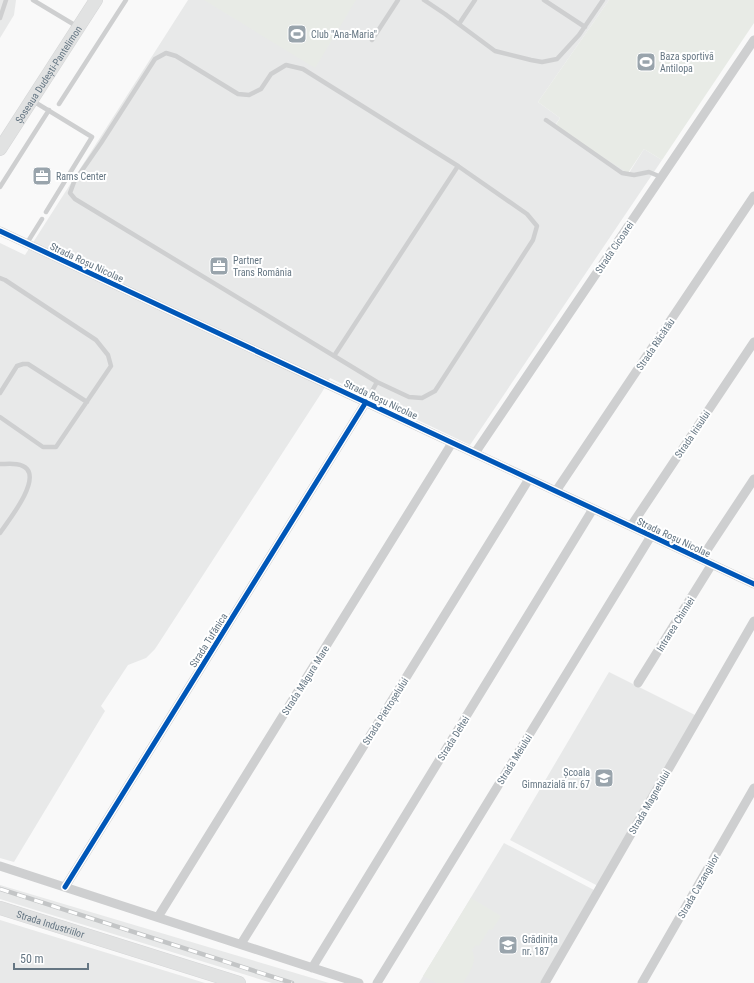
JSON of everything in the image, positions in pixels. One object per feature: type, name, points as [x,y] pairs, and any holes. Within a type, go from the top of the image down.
[{"type":"main road","name":"Șoseaua Dudești-Pantelimon","points":[[0,149],[96,0]]},
{"type":"main road","name":"Strada Industriilor","points":[[0,908],[239,983]]},
{"type":"street","name":"Strada Cicoarei","points":[[475,453],[754,40]]},
{"type":"street","name":"Strada Răcătău","points":[[556,491],[754,196]]},
{"type":"street","name":"Strada Roșu Nicolae","points":[[0,231],[754,584]]},
{"type":"street","name":"Strada Irisului","points":[[631,526],[754,342]]},
{"type":"street","name":"Strada Tufănica","points":[[65,887],[366,402]]},
{"type":"street","name":"Strada Măgura Mare","points":[[158,916],[452,443]]},
{"type":"street","points":[[701,559],[754,478]]},
{"type":"street","name":"Strada Pietroșelului","points":[[241,944],[529,479]]},
{"type":"street","name":"Strada Deltei","points":[[312,968],[593,509]]},
{"type":"street","name":"Strada Meiului","points":[[377,983],[651,536]]},
{"type":"street","name":"Intrarea Chimiei","points":[[638,683],[712,564]]},
{"type":"street","name":"Strada Magnetului","points":[[545,983],[754,621]]},
{"type":"street","name":"Strada Cazangiilor","points":[[642,983],[754,788]]},
{"type":"street","points":[[0,866],[158,916],[359,983]]},
{"type":"lane","points":[[0,18],[6,0]]},
{"type":"lane","points":[[33,0],[78,27]]},
{"type":"lane","points":[[59,104],[126,0]]},
{"type":"lane","points":[[372,40],[398,0]]},
{"type":"lane","points":[[424,0],[495,51],[542,62],[557,60],[579,35],[603,0]]},
{"type":"lane","points":[[459,24],[475,0]]},
{"type":"lane","points":[[544,0],[585,27]]},
{"type":"lane","points":[[166,53],[176,56],[238,94],[249,95],[261,89],[271,74],[286,65],[303,68],[458,166],[527,214],[536,226],[533,240],[435,391],[422,398],[409,397],[377,382],[75,199],[70,193],[74,182],[155,59],[166,53]]},
{"type":"lane","points":[[32,100],[92,137],[46,212]]},
{"type":"lane","points":[[0,187],[49,110]]},
{"type":"lane","points":[[546,120],[622,173],[634,175],[649,172],[661,177]]},
{"type":"lane","points":[[334,356],[458,166]]},
{"type":"lane","points":[[27,244],[42,219]]},
{"type":"lane","points":[[0,278],[96,340],[108,355],[111,366],[56,447],[44,447],[0,417]]},
{"type":"lane","points":[[0,393],[17,366],[28,364],[87,402]]},
{"type":"lane","points":[[366,402],[377,382]]},
{"type":"lane","points":[[0,464],[19,465],[27,469],[30,475],[30,485],[25,495],[0,533]]},
{"type":"shaded area","points":[[0,0],[16,0],[14,15],[0,38]]},
{"type":"shaded area","points":[[188,0],[609,0],[538,102],[560,118],[555,125],[629,173],[644,149],[662,160],[470,445],[330,378],[155,649],[146,658],[128,665],[101,706],[105,711],[14,862],[0,858],[0,243],[25,255]]},
{"type":"shaded area","name":"Club \"Ana-Maria\"","points":[[204,0],[356,0],[315,68]]},
{"type":"shaded area","name":"Baza sportivă Antilopa","points":[[609,0],[754,0],[754,23],[662,160],[644,149],[628,173],[555,126],[560,118],[538,102]]},
{"type":"shaded area","name":"Școala Gimnazială nr. 67","points":[[609,672],[697,716],[598,886],[510,840]]},
{"type":"shaded area","points":[[504,843],[594,890],[541,983],[419,983]]},
{"type":"shaded area","points":[[0,885],[329,983],[272,983],[0,899]]},
{"type":"shaded area","points":[[471,898],[501,916],[492,930],[489,929],[479,946],[476,945],[472,950],[474,959],[468,975],[463,983],[437,983],[423,976]]},
{"type":"shaded area","points":[[0,920],[205,983],[0,983]]},
{"type":"railway","points":[[0,889],[292,983]]},
{"type":"cycle path","points":[[0,231],[754,584]]},
{"type":"cycle path","points":[[65,887],[366,402]]},
{"type":"place","name":"Club \"Ana-Maria\"","points":[[297,34]]},
{"type":"place","name":"Baza sportivă Antilopa","points":[[646,62]]},
{"type":"place","name":"Rams Center","points":[[42,176]]},
{"type":"place","name":"Partner Trans România","points":[[219,266]]},
{"type":"place","name":"Școala Gimnazială nr. 67","points":[[604,778]]},
{"type":"place","name":"Grădinița nr. 187","points":[[508,945]]}]
